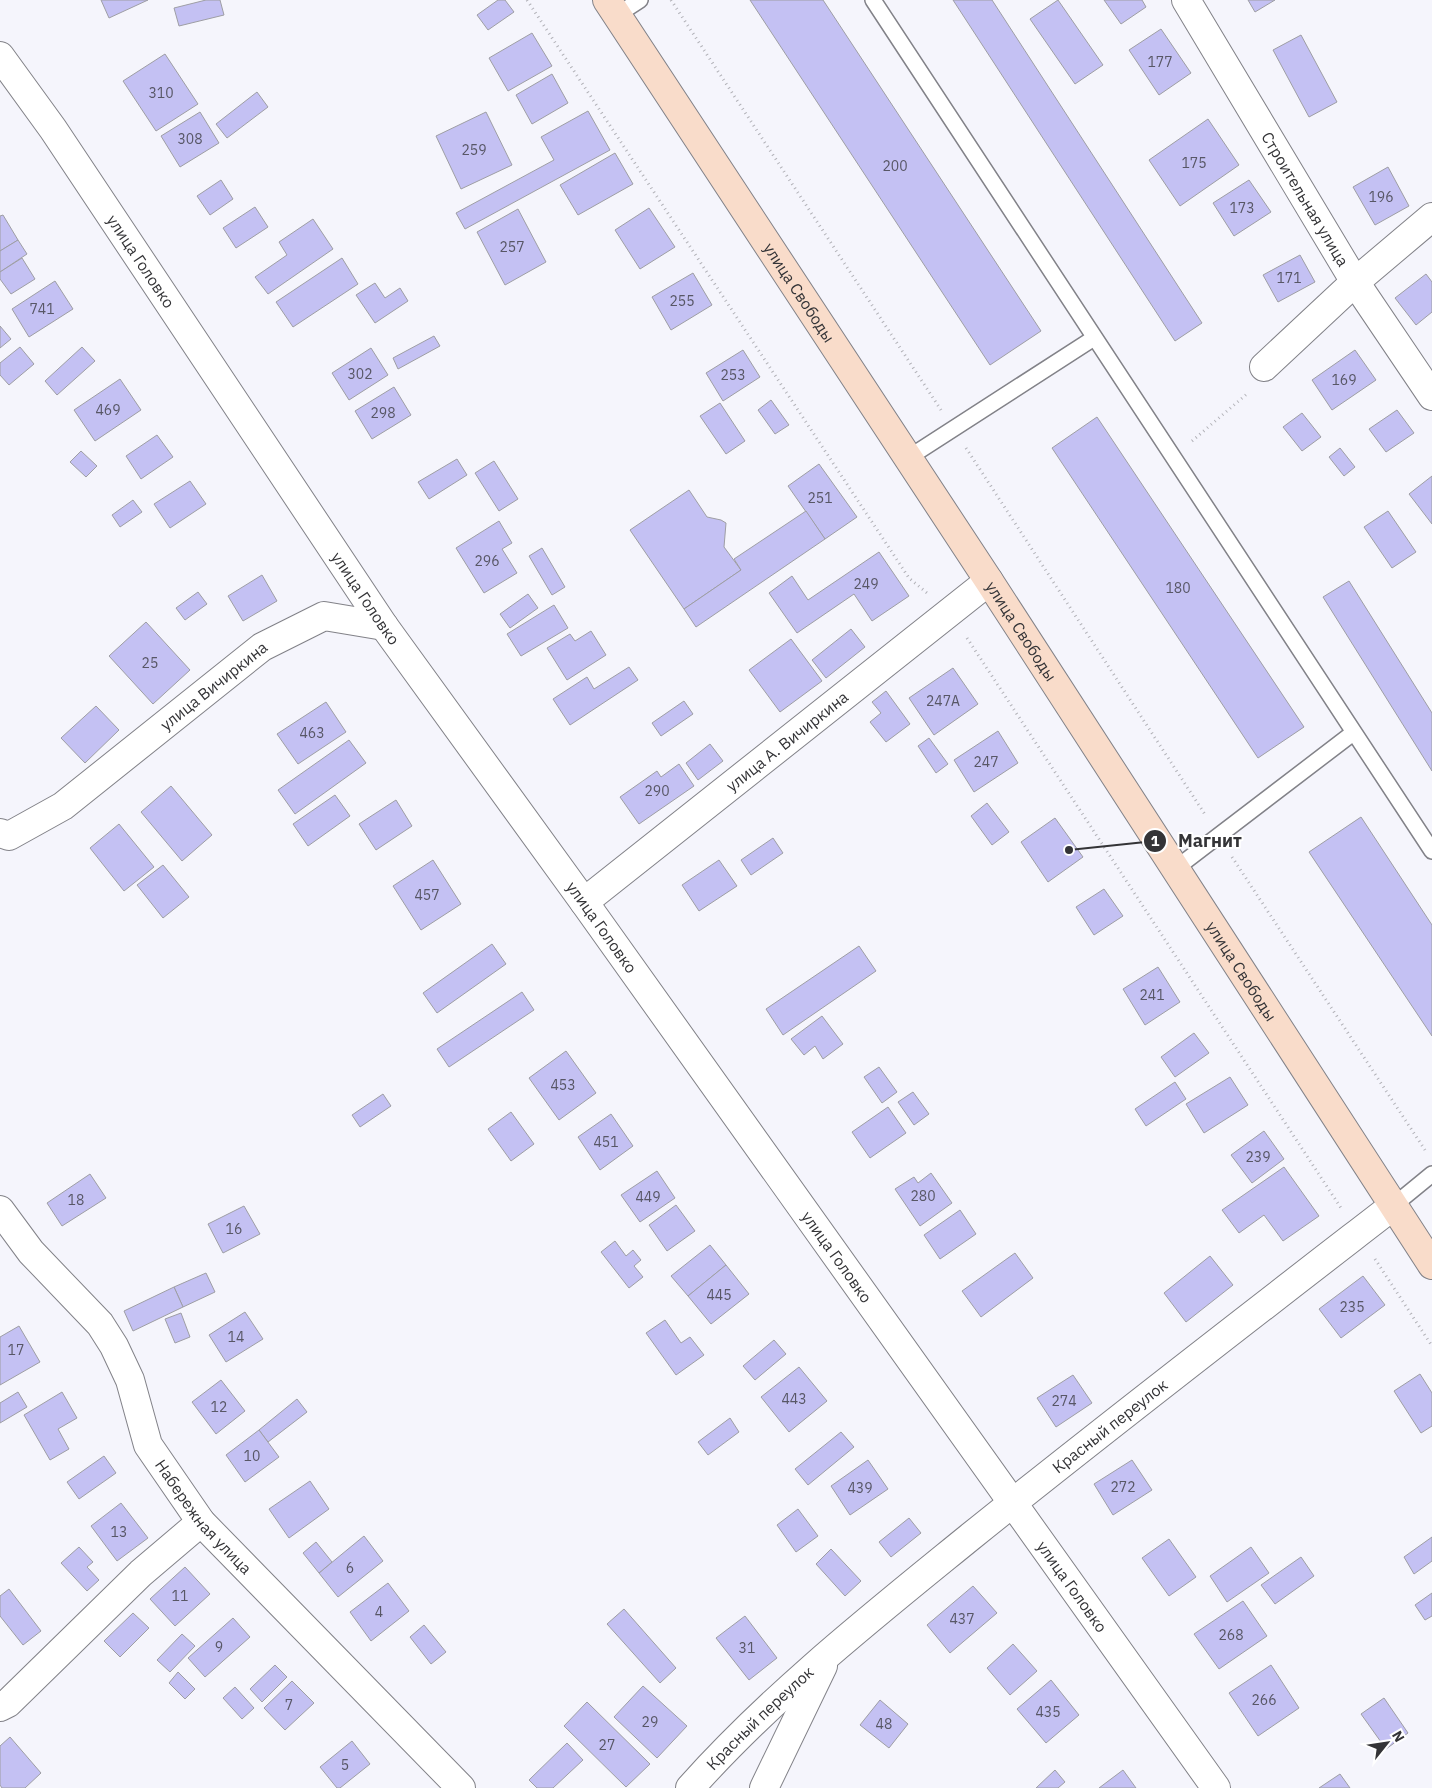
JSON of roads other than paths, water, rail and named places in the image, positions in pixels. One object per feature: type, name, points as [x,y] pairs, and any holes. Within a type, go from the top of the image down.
[{"type":"main road","name":"улица Свободы","points":[[612,7],[989,581],[1432,1265]]},
{"type":"street","name":"Строительная улица","points":[[1186,0],[1355,282],[1432,396]]},
{"type":"street","name":"улица Головко","points":[[0,56],[52,129],[384,626],[584,902],[1216,1788]]},
{"type":"street","points":[[1264,367],[1355,282],[1432,217]]},
{"type":"street","name":"улица А. Вичиркина","points":[[584,902],[989,581]]},
{"type":"street","name":"улица Вичиркина","points":[[0,833],[9,836],[62,806],[262,647],[324,616],[384,626]]},
{"type":"street","name":"Красный переулок","points":[[690,1788],[724,1750],[831,1650],[1012,1504],[1393,1206]]},
{"type":"street","name":"Набережная улица","points":[[0,1210],[31,1252],[100,1324],[114,1346],[130,1380],[148,1445],[201,1522],[461,1788]]},
{"type":"street","points":[[0,1707],[8,1703],[141,1573],[201,1522]]},
{"type":"street","name":"Красный переулок","points":[[764,1788],[831,1650]]},
{"type":"lane","points":[[612,7],[640,0]]},
{"type":"lane","points":[[873,0],[1432,851]]},
{"type":"lane","points":[[908,458],[1094,338]]},
{"type":"lane","points":[[1175,868],[1353,732]]},
{"type":"lane","points":[[1393,1206],[1432,1174]]},
{"type":"place","name":"Магнит","points":[[1069,850]]}]
